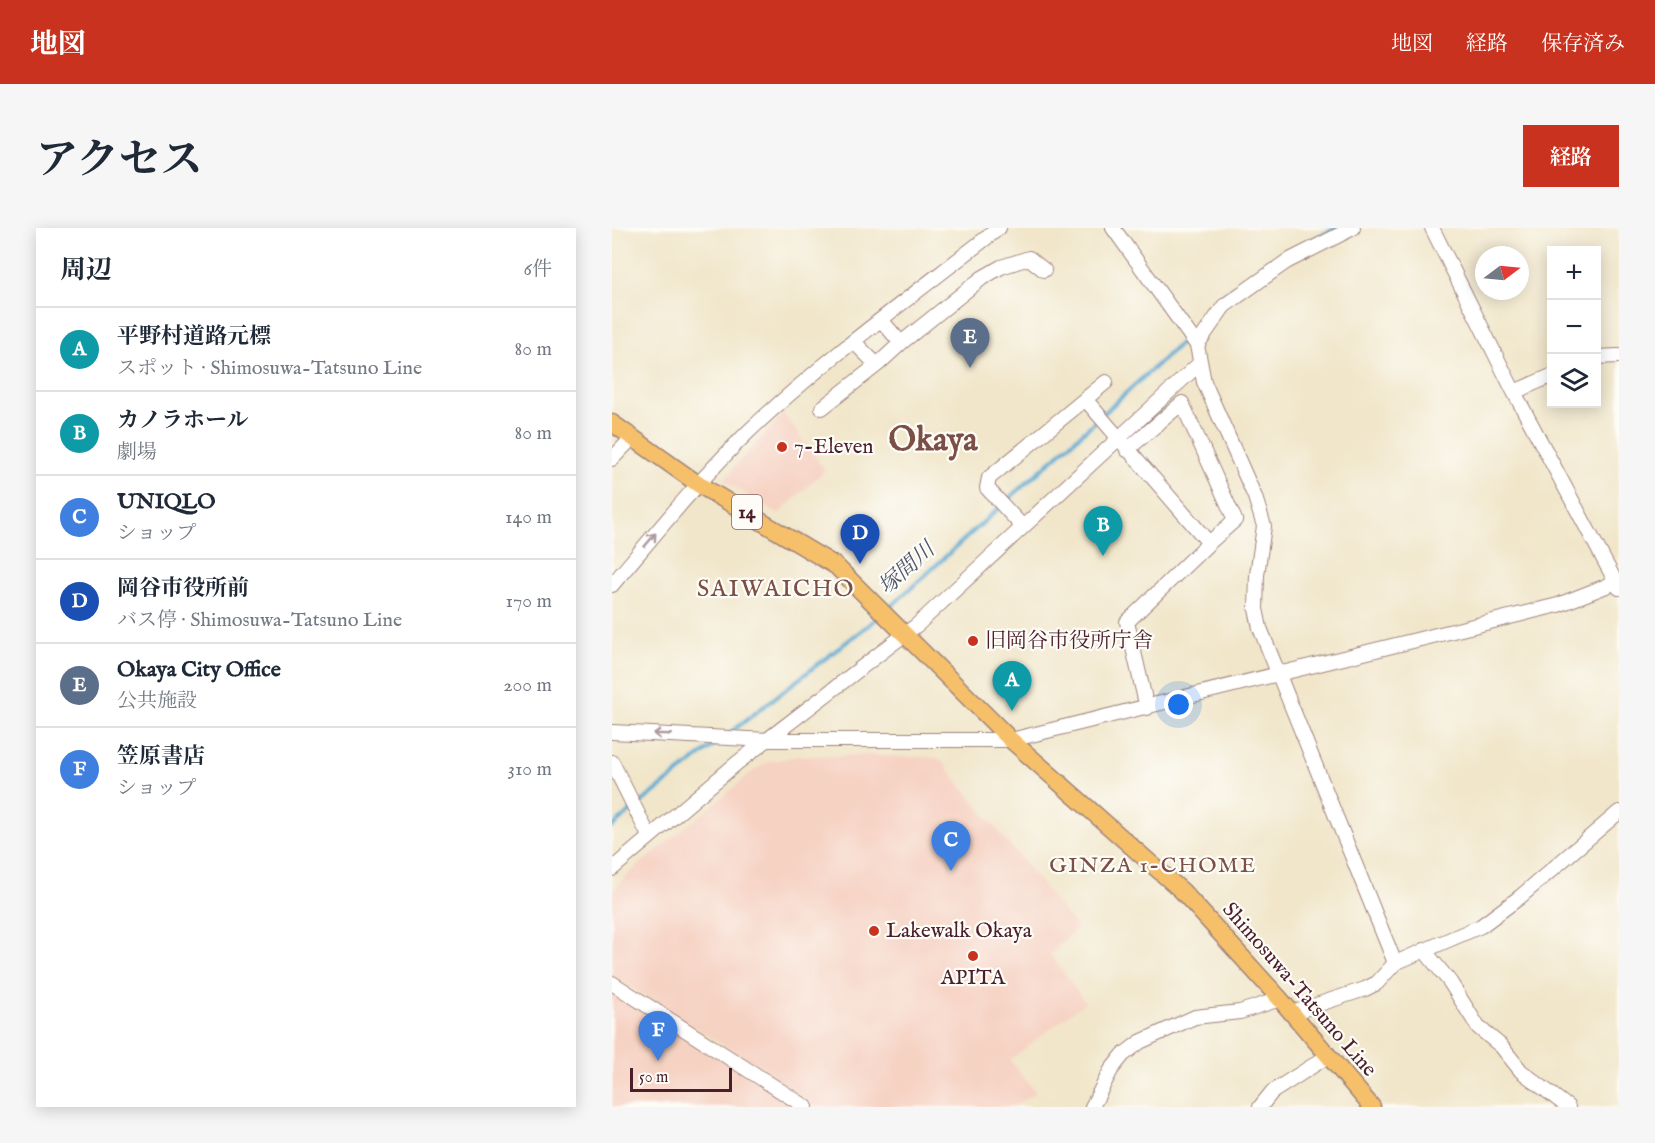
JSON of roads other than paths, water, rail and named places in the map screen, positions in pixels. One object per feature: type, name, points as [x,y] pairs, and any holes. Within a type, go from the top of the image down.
[{"type":"main road","name":"Shimosuwa-Tatsuno Line","points":[[612,423],[698,484],[836,566],[903,636],[1011,740],[1182,891],[1280,999],[1372,1107]]},
{"type":"street","points":[[612,585],[698,484],[750,431],[855,342],[999,228]]},
{"type":"street","points":[[1113,228],[1197,345],[1199,364],[1255,497],[1264,526],[1257,575],[1256,609],[1260,628],[1395,963]]},
{"type":"street","points":[[1197,345],[1224,306],[1286,262],[1353,228]]},
{"type":"street","points":[[612,732],[768,740],[1011,740],[1279,676],[1558,605],[1618,584],[1514,392],[1432,228]]},
{"type":"street","points":[[822,408],[982,278],[1001,267],[1029,258],[1044,270]]},
{"type":"street","points":[[882,321],[901,343]]},
{"type":"street","points":[[855,342],[877,365]]},
{"type":"street","points":[[1601,357],[1619,356]]},
{"type":"street","points":[[612,869],[649,836],[768,740],[903,636],[1199,364]]},
{"type":"street","points":[[1514,392],[1547,378]]},
{"type":"street","points":[[1022,526],[987,488],[989,478],[1090,405],[1106,382]]},
{"type":"street","points":[[1127,450],[1182,403],[1235,519],[1127,622],[1147,708]]},
{"type":"street","points":[[1090,405],[1116,438],[1209,543]]},
{"type":"street","points":[[612,459],[633,437]]},
{"type":"street","points":[[612,762],[649,836]]},
{"type":"street","points":[[1292,1013],[1365,989],[1377,983],[1395,963],[1481,926],[1554,870],[1619,813]]},
{"type":"street","points":[[1424,950],[1449,982],[1478,1027],[1501,1046],[1521,1071],[1568,1107]]},
{"type":"street","points":[[612,983],[806,1107]]},
{"type":"street","points":[[1092,1107],[1111,1070],[1123,1055],[1140,1042],[1195,1017],[1240,1012],[1280,999]]},
{"type":"street","points":[[1260,1107],[1272,1092],[1328,1056]]},
{"type":"waterway","name":"塚間川","points":[[1198,325],[1217,299],[1284,254],[1336,228]]},
{"type":"waterway","name":"塚間川","points":[[1103,414],[1183,341]]},
{"type":"waterway","name":"塚間川","points":[[1005,502],[1098,419]]},
{"type":"waterway","name":"塚間川","points":[[888,609],[1000,507]]},
{"type":"waterway","name":"塚間川","points":[[727,735],[880,616]]},
{"type":"waterway","name":"塚間川","points":[[638,805],[719,741]]},
{"type":"waterway","name":"塚間川","points":[[612,827],[632,810]]},
{"type":"place","name":"Okaya City Office","points":[[970,368]]},
{"type":"place","name":"7-Eleven","points":[[782,447]]},
{"type":"place","name":"カノラホール","points":[[1103,556]]},
{"type":"place","name":"岡谷市役所前","points":[[860,564]]},
{"type":"place","name":"旧岡谷市役所庁舎","points":[[973,641]]},
{"type":"place","name":"平野村道路元標","points":[[1012,711]]},
{"type":"place","name":"UNIQLO","points":[[951,871]]},
{"type":"place","name":"Lakewalk Okaya","points":[[874,931]]},
{"type":"place","name":"APITA","points":[[973,956]]},
{"type":"place","name":"笠原書店","points":[[658,1061]]},
{"type":"district","name":"Okaya","points":[[933,441]]},
{"type":"district","name":"SAIWAICHO","points":[[776,589]]},
{"type":"district","name":"GINZA 1-CHOME","points":[[1153,866]]}]
